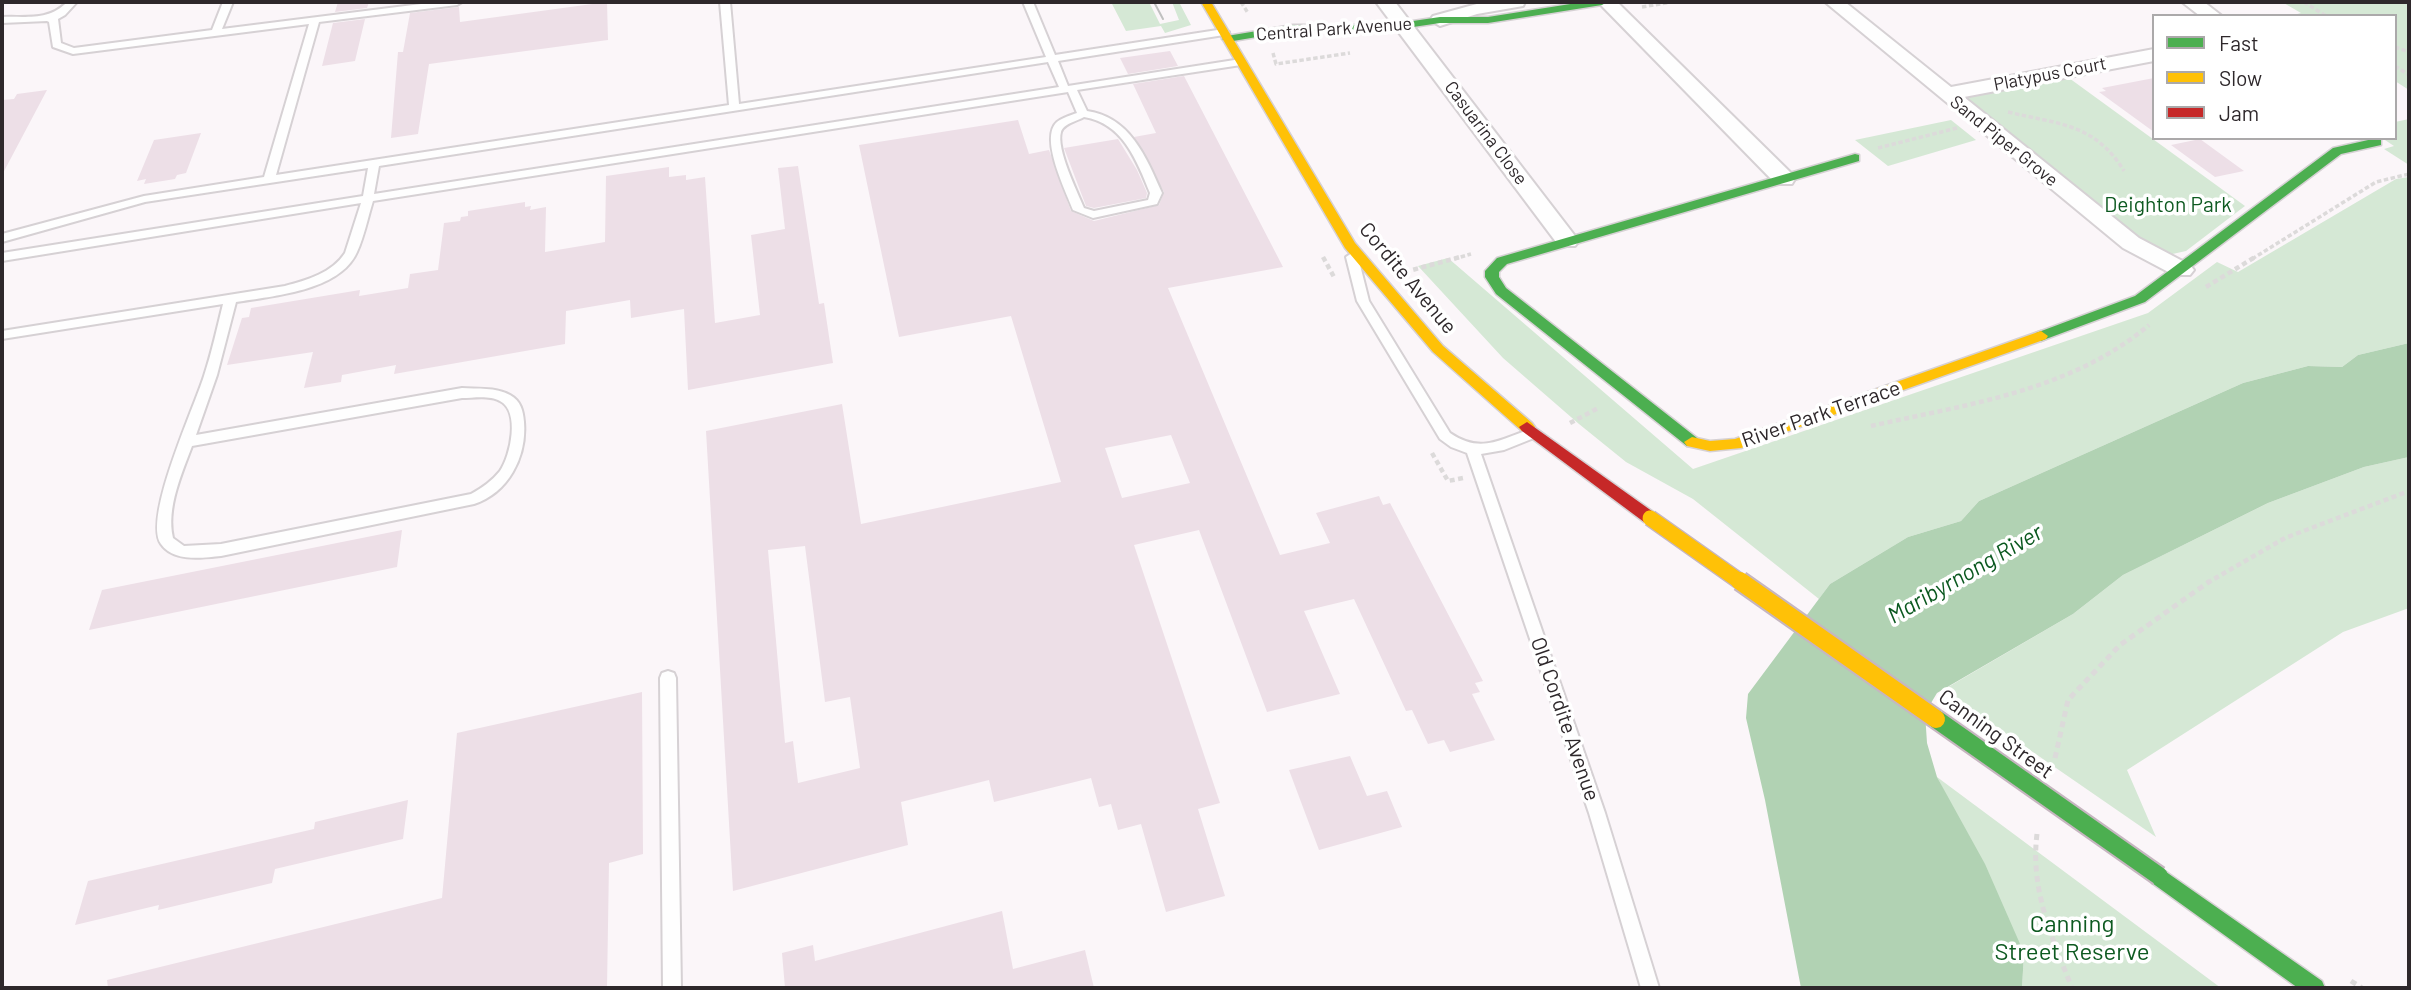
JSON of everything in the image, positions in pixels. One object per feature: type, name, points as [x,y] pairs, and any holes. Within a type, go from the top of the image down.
[{"type":"street","name":"Cordite Avenue","points":[[1206,2],[1350,245],[1438,349],[1534,433],[1650,518]]},
{"type":"street","name":"Casuarina Close","points":[[1385,2],[1567,241]]},
{"type":"street","name":"Central Park Avenue","points":[[1226,35],[1307,27],[1404,26],[1516,2]]},
{"type":"street","name":"Central Park Avenue","points":[[1440,20],[1489,20],[1604,2]]},
{"type":"street","points":[[1604,2],[1784,178]]},
{"type":"street","name":"Sand Piper Grove","points":[[1834,2],[2131,243],[2182,270]]},
{"type":"street","points":[[2191,2],[2210,14]]},
{"type":"street","name":"Platypus Court","points":[[1946,94],[2152,55]]},
{"type":"street","name":"River Park Terrace","points":[[1862,157],[1502,261],[1492,271],[1496,285],[1685,438],[1705,447],[1737,444],[2113,312],[2140,299],[2182,270],[2337,151],[2374,140]]},
{"type":"street","name":"Canning Street","points":[[1650,518],[2315,988]]},
{"type":"lane","points":[[2,20],[41,16],[51,19],[62,13],[72,2]]},
{"type":"lane","points":[[216,33],[228,2]]},
{"type":"lane","points":[[51,19],[56,29],[56,45],[73,51],[457,2]]},
{"type":"lane","points":[[725,2],[734,109]]},
{"type":"lane","points":[[1028,2],[1051,58],[1083,114]]},
{"type":"lane","points":[[269,179],[315,20]]},
{"type":"lane","points":[[2,238],[126,202],[1051,58],[1226,35]]},
{"type":"lane","points":[[2,257],[1241,62]]},
{"type":"lane","points":[[1083,114],[1104,116],[1120,130],[1140,158],[1151,181],[1156,193],[1153,202],[1093,215],[1079,210],[1055,141],[1061,124],[1083,114]]},
{"type":"lane","points":[[2,335],[302,286],[332,274],[352,253],[368,198],[374,163]]},
{"type":"lane","points":[[1350,245],[1363,301],[1445,436],[1457,447],[1473,452],[1504,445],[1534,433]]},
{"type":"lane","points":[[186,442],[462,393],[495,394],[506,398],[515,406],[517,414],[513,461],[500,483],[474,499],[208,551],[179,550],[167,542],[162,531],[186,442],[208,385],[231,298]]},
{"type":"lane","name":"Old Cordite Avenue","points":[[1473,452],[1597,813],[1650,988]]},
{"type":"lane","points":[[668,678],[672,988]]},
{"type":"path","points":[[1241,2],[1250,16]]},
{"type":"path","points":[[2304,2],[2323,14]]},
{"type":"path","points":[[1997,110],[2060,123],[2083,132],[2106,146],[2124,171]]},
{"type":"path","points":[[1862,157],[1877,149],[1964,126]]},
{"type":"path","points":[[2262,253],[2376,182],[2409,174]]},
{"type":"path","points":[[1407,281],[1401,274],[1481,251]]},
{"type":"path","points":[[2054,764],[2068,700],[2120,645],[2204,584],[2285,538],[2409,491]]},
{"type":"path","points":[[2040,824],[2034,848],[2036,880],[2050,931],[2072,988]]},
{"type":"green space","points":[[1111,2],[1149,2],[1160,24],[1179,20],[1172,2],[1179,2],[1191,25],[1165,33],[1161,26],[1126,31]]},
{"type":"green space","points":[[2282,2],[2409,2],[2409,90],[2397,82],[2397,14],[2297,14],[2301,13]]},
{"type":"green space","name":"Deighton Park","points":[[2069,78],[2245,206],[2186,251],[2168,255],[2145,243],[1961,98]]},
{"type":"green space","points":[[2409,119],[2409,165],[2384,149],[2394,146],[2385,140],[2397,140],[2397,122]]},
{"type":"green space","points":[[1951,120],[1976,140],[1888,166],[1855,140]]},
{"type":"green space","points":[[2409,177],[2409,343],[2358,355],[2342,367],[2308,366],[2243,383],[1979,501],[1961,521],[1908,537],[1830,584],[1819,599],[1693,499],[1626,462],[1579,424],[1503,358],[1418,266],[1448,258],[1693,469],[2148,313],[2217,262],[2238,272],[2396,179]]},
{"type":"green space","points":[[2409,457],[2409,608],[2343,632],[2127,770],[2156,837],[1943,690],[2073,614],[2123,575],[2268,503],[2364,467]]},
{"type":"green space","name":"Canning Street Reserve","points":[[1937,777],[2221,988],[2022,988],[2024,953]]},
{"type":"water","name":"Maribyrnong River","points":[[2409,343],[2409,457],[2364,467],[2268,503],[2123,575],[2073,614],[1937,693],[1925,713],[1927,743],[1937,777],[1985,864],[2024,953],[2022,988],[1801,988],[1765,800],[1746,718],[1748,694],[1830,584],[1908,537],[1961,521],[1979,501],[2243,383],[2308,366],[2342,367],[2358,355]]},
{"type":"building","points":[[338,2],[369,2],[367,8],[335,12]]},
{"type":"building","points":[[607,2],[608,40],[429,64],[418,134],[391,138],[398,52],[403,52],[410,13],[459,7],[460,22]]},
{"type":"building","points":[[365,19],[355,61],[322,66],[333,23]]},
{"type":"building","points":[[1170,51],[1178,66],[1128,74],[1120,58]]},
{"type":"building","points":[[1184,76],[1283,267],[1168,288],[1280,555],[1330,543],[1316,513],[1379,496],[1383,505],[1390,503],[1483,681],[1475,683],[1480,692],[1472,694],[1495,740],[1450,752],[1444,740],[1428,744],[1412,710],[1406,711],[1354,599],[1304,611],[1340,694],[1267,712],[1199,530],[1134,545],[1220,803],[1198,809],[1225,896],[1166,912],[1141,824],[1118,830],[1111,804],[1099,807],[1091,778],[994,802],[989,780],[901,802],[908,845],[733,891],[706,431],[842,404],[861,524],[1061,482],[1011,316],[899,337],[859,145],[1018,120],[1029,154],[1049,150],[1071,211],[1094,221],[1159,205],[1164,192],[1134,137],[1156,133],[1133,84]],"holes":[[[1171,435],[1190,483],[1122,498],[1105,448]],[[805,546],[825,702],[850,697],[860,768],[798,783],[793,741],[785,743],[768,550]]]},
{"type":"building","points":[[2152,78],[2152,131],[2099,92],[2106,91],[2102,88]]},
{"type":"building","points":[[47,90],[2,175],[2,100],[14,99],[17,94]]},
{"type":"building","points":[[201,133],[186,173],[177,175],[175,179],[144,184],[146,179],[137,181],[154,140]]},
{"type":"building","points":[[1118,139],[1137,170],[1147,193],[1146,198],[1094,208],[1086,206],[1064,148]]},
{"type":"building","points":[[2201,140],[2244,171],[2215,177],[2171,145]]},
{"type":"building","points":[[798,166],[819,304],[824,303],[833,363],[688,390],[684,309],[631,318],[630,300],[566,311],[565,344],[394,374],[396,365],[342,375],[341,382],[304,388],[313,352],[227,365],[242,318],[249,317],[251,308],[360,290],[359,296],[408,288],[410,274],[438,270],[444,223],[460,221],[461,217],[468,216],[468,211],[525,202],[525,207],[531,206],[530,210],[546,207],[545,252],[605,242],[606,176],[669,167],[669,177],[686,175],[686,180],[705,177],[715,323],[760,315],[751,235],[785,229],[778,168]]},
{"type":"building","points":[[402,530],[397,567],[89,630],[102,590]]},
{"type":"building","points":[[642,692],[643,854],[609,863],[607,988],[108,988],[107,980],[442,898],[457,733]]},
{"type":"building","points":[[1350,756],[1367,796],[1387,791],[1402,827],[1319,850],[1289,770]]},
{"type":"building","points":[[408,800],[403,839],[275,869],[272,883],[158,910],[159,905],[75,925],[88,881],[314,829],[315,822]]},
{"type":"building","points":[[1002,911],[1013,969],[1085,950],[1094,988],[785,988],[782,953],[813,945],[815,961]]},
{"type":"tram line","points":[[1154,2],[1163,19]]},
{"type":"traffic: fast","points":[[1227,39],[1293,28],[1386,28],[1440,20],[1488,20],[1602,2]]},
{"type":"traffic: fast","points":[[2041,336],[2140,299],[2337,151],[2377,142]]},
{"type":"traffic: fast","points":[[1692,442],[1501,291],[1492,277],[1492,271],[1502,261],[1855,158]]},
{"type":"traffic: fast","points":[[1936,719],[2159,876]]},
{"type":"traffic: fast","points":[[2159,876],[2315,988]]},
{"type":"traffic: slow","points":[[1206,2],[1350,245],[1438,349],[1527,427]]},
{"type":"traffic: slow","points":[[1692,442],[1710,446],[1736,444],[2041,336]]},
{"type":"traffic: slow","points":[[1650,518],[1936,719]]},
{"type":"traffic: jam","points":[[1527,427],[1650,518]]}]
